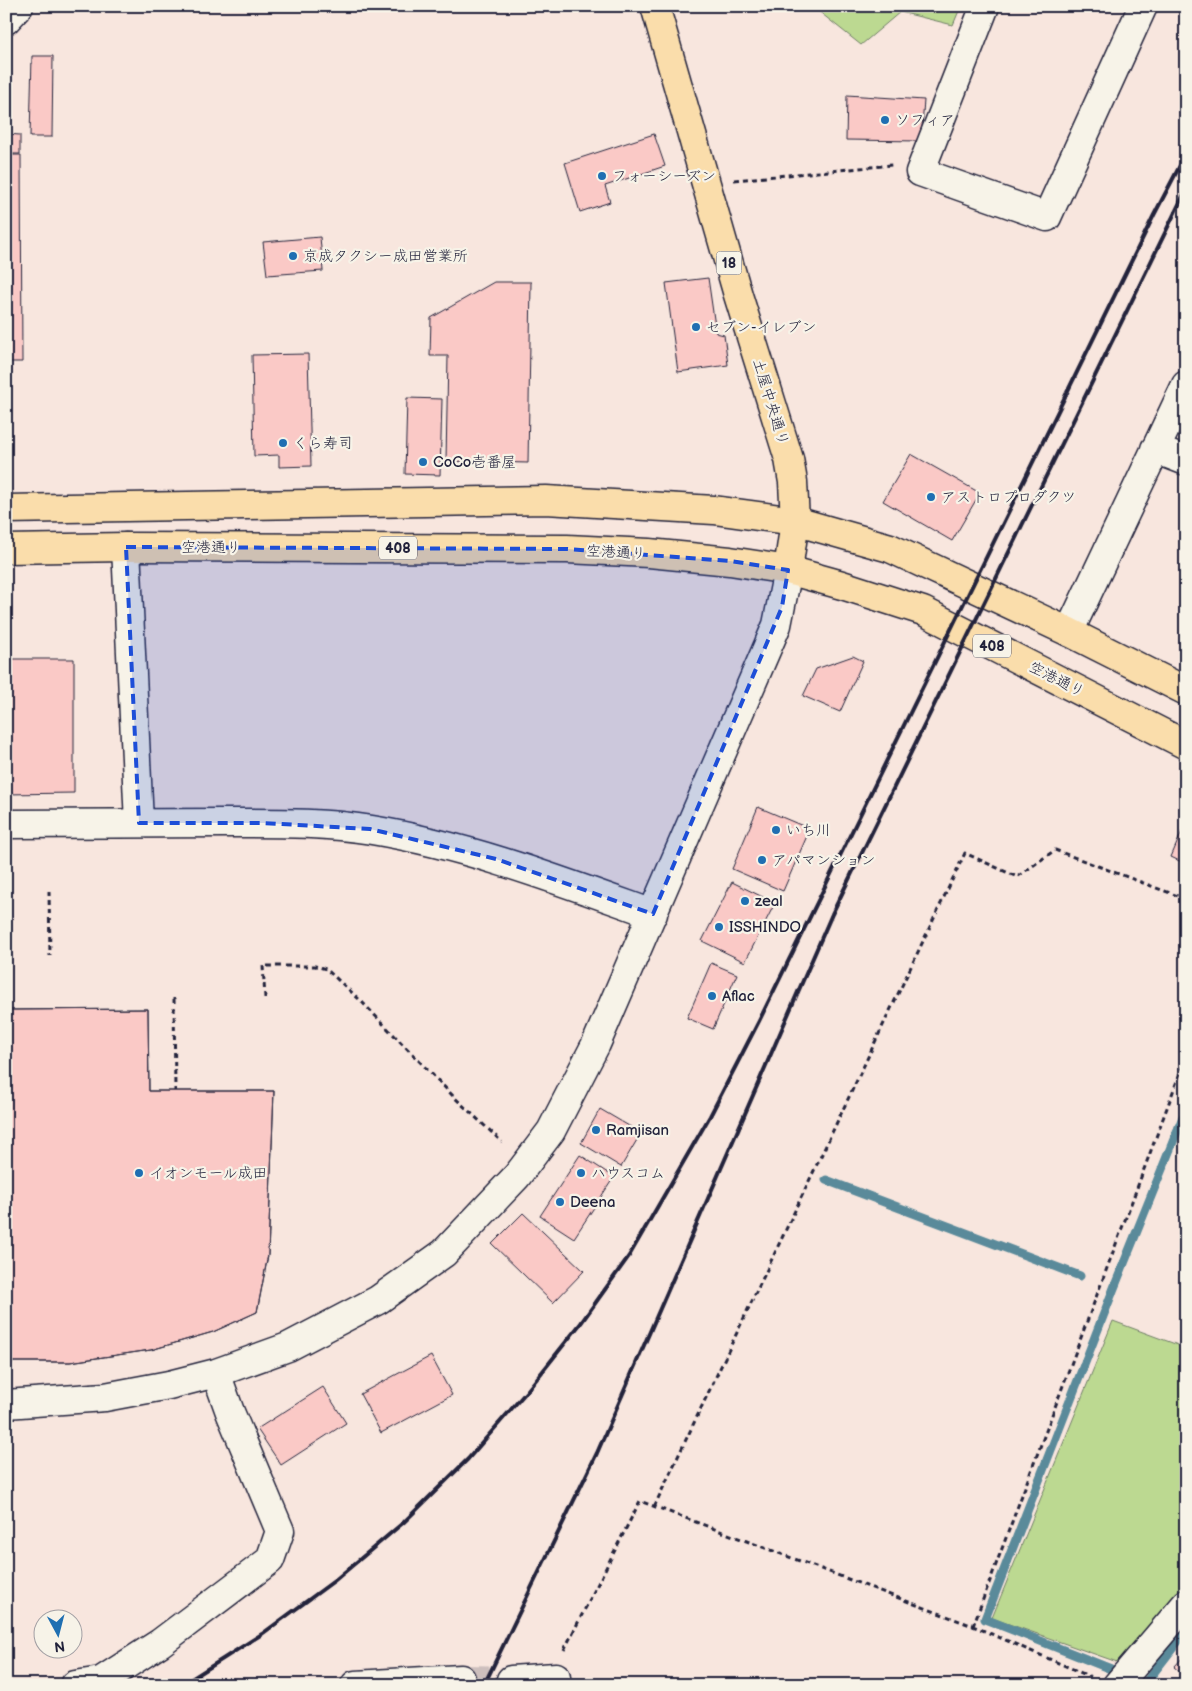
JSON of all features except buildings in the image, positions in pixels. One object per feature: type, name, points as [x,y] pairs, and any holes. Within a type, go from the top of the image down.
[{"type":"main road","name":"土屋中央通り","points":[[655,6],[741,304],[789,459],[793,482],[795,521],[788,570]]},
{"type":"main road","points":[[6,509],[546,500],[714,510],[795,521],[848,534],[890,548],[1069,632],[1186,691]]},
{"type":"main road","name":"空港通り","points":[[6,549],[126,547],[567,549],[730,561],[788,570],[923,611],[1186,745]]},
{"type":"street","points":[[6,20],[19,6]]},
{"type":"street","points":[[985,6],[920,172],[1047,217],[1143,6]]},
{"type":"street","points":[[1069,632],[1186,384]]},
{"type":"street","points":[[1155,449],[1186,461]]},
{"type":"street","points":[[126,547],[138,823]]},
{"type":"street","points":[[6,1404],[105,1397],[169,1385],[216,1373],[288,1347],[378,1300],[444,1253],[517,1176],[551,1131],[596,1044],[777,625],[788,570]]},
{"type":"street","points":[[6,824],[264,823],[370,829],[424,839],[496,859],[653,914]]},
{"type":"street","points":[[95,1683],[160,1643],[270,1560],[280,1531],[230,1412],[216,1373]]},
{"type":"street","points":[[1117,1685],[1186,1604]]},
{"type":"street","points":[[355,1685],[461,1679]]},
{"type":"street","points":[[511,1680],[556,1681]]},
{"type":"path","points":[[706,183],[862,168]]},
{"type":"path","points":[[654,1507],[965,853],[1017,877],[1055,850],[1186,899]]},
{"type":"path","points":[[49,891],[50,956]]},
{"type":"path","points":[[265,998],[263,966],[315,966],[326,969],[360,1000],[455,1098],[502,1142]]},
{"type":"path","points":[[174,998],[175,1091]]},
{"type":"path","points":[[973,1626],[1186,1057]]},
{"type":"path","points":[[556,1681],[561,1656],[640,1501],[973,1626],[1091,1677]]},
{"type":"highlighted area","points":[[126,547],[567,549],[730,561],[788,570],[782,607],[653,914],[496,859],[370,829],[263,823],[139,823]]},
{"type":"green space","points":[[812,6],[961,6],[953,25],[900,12],[861,45]]},
{"type":"green space","points":[[1113,1321],[1186,1348],[1186,1582],[1120,1663],[992,1618]]},
{"type":"waterway","points":[[1111,1669],[985,1619],[1183,1117]]},
{"type":"waterway","points":[[826,1180],[1080,1276]]},
{"type":"waterway","points":[[1144,1685],[1186,1631]]},
{"type":"tunnel","points":[[461,1679],[511,1680]]},
{"type":"railway","points":[[182,1685],[262,1634],[334,1581],[404,1522],[468,1459],[527,1391],[581,1323],[629,1256],[710,1116],[759,1021],[1154,215],[1186,154]]},
{"type":"railway","points":[[484,1685],[597,1453],[832,914],[1186,190]]},
{"type":"place","name":"ソフィア","points":[[885,120]]},
{"type":"place","name":"フォーシーズン","points":[[602,176]]},
{"type":"place","name":"京成タクシー成田営業所","points":[[293,256]]},
{"type":"place","name":"セブン-イレブン","points":[[696,327]]},
{"type":"place","name":"くら寿司","points":[[283,443]]},
{"type":"place","name":"CoCo壱番屋","points":[[423,462]]},
{"type":"place","name":"アストロプロダクツ","points":[[931,497]]},
{"type":"place","name":"いち川","points":[[776,830]]},
{"type":"place","name":"アパマンション","points":[[762,860]]},
{"type":"place","name":"zeal","points":[[745,901]]},
{"type":"place","name":"ISSHINDO","points":[[719,927]]},
{"type":"place","name":"Aflac","points":[[712,996]]},
{"type":"place","name":"Ramjisan","points":[[596,1130]]},
{"type":"place","name":"イオンモール成田","points":[[139,1173]]},
{"type":"place","name":"ハウスコム","points":[[581,1173]]},
{"type":"place","name":"Deena","points":[[560,1202]]}]
